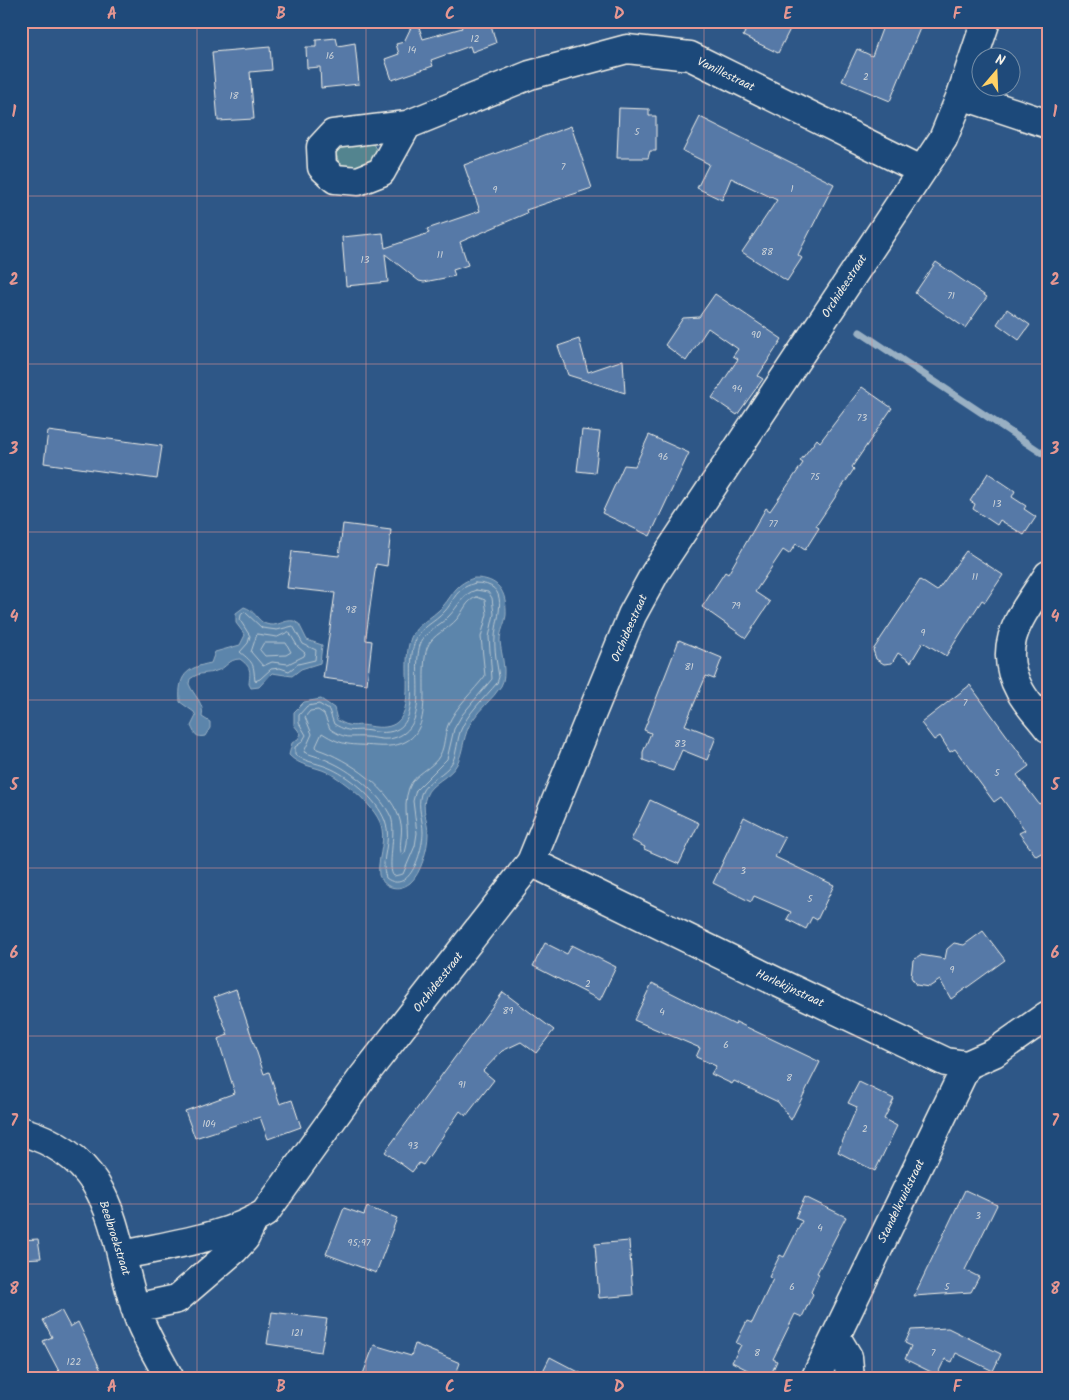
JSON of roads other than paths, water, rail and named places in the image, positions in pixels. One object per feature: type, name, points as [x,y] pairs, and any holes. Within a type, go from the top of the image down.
[{"type":"street","name":"Orchideestraat","points":[[123,1255],[226,1232],[253,1221],[275,1202],[362,1078],[531,862],[632,615],[655,574],[921,170],[943,140],[961,95],[986,21]]},
{"type":"street","name":"Vanillestraat","points":[[407,125],[530,75],[627,49],[690,56],[921,170]]},
{"type":"street","points":[[961,95],[1048,124]]},
{"type":"street","points":[[1048,575],[1009,640],[1010,669],[1020,692],[1048,728]]},
{"type":"street","name":"Harlekijnstraat","points":[[531,862],[946,1062],[967,1065]]},
{"type":"street","points":[[967,1065],[994,1053],[1048,1015]]},
{"type":"street","name":"Standelkruidstraat","points":[[815,1379],[967,1065]]},
{"type":"street","name":"Beelbroekstraat","points":[[21,1131],[64,1149],[79,1161],[100,1191],[109,1211],[123,1255],[135,1308],[170,1379]]},
{"type":"street","name":"Orchideestraat","points":[[135,1308],[178,1299],[234,1250],[245,1238],[253,1221]]},
{"type":"street","points":[[836,1337],[848,1357],[850,1379]]},
{"type":"water","points":[[474,578],[489,580],[495,583],[505,599],[506,615],[500,641],[504,670],[503,681],[498,691],[475,716],[469,726],[454,769],[428,791],[424,805],[428,840],[417,874],[405,886],[396,888],[388,886],[379,875],[383,835],[380,821],[375,813],[360,796],[334,776],[297,761],[289,755],[292,743],[301,734],[294,725],[294,712],[304,702],[321,699],[334,708],[337,720],[347,725],[386,727],[397,722],[403,713],[406,701],[407,657],[411,638],[421,625],[443,606],[461,584]]},
{"type":"water","points":[[244,607],[251,610],[266,624],[274,625],[294,621],[299,624],[307,640],[322,645],[320,663],[301,669],[292,676],[272,673],[259,687],[251,688],[249,684],[249,670],[247,665],[240,659],[233,660],[220,670],[200,674],[190,679],[189,684],[202,707],[202,717],[210,722],[210,728],[205,736],[198,736],[191,726],[196,716],[194,712],[180,702],[182,679],[185,674],[195,667],[211,663],[215,652],[240,645],[245,635],[236,623],[236,613]]},
{"type":"waterway","points":[[860,332],[1048,457]]}]
